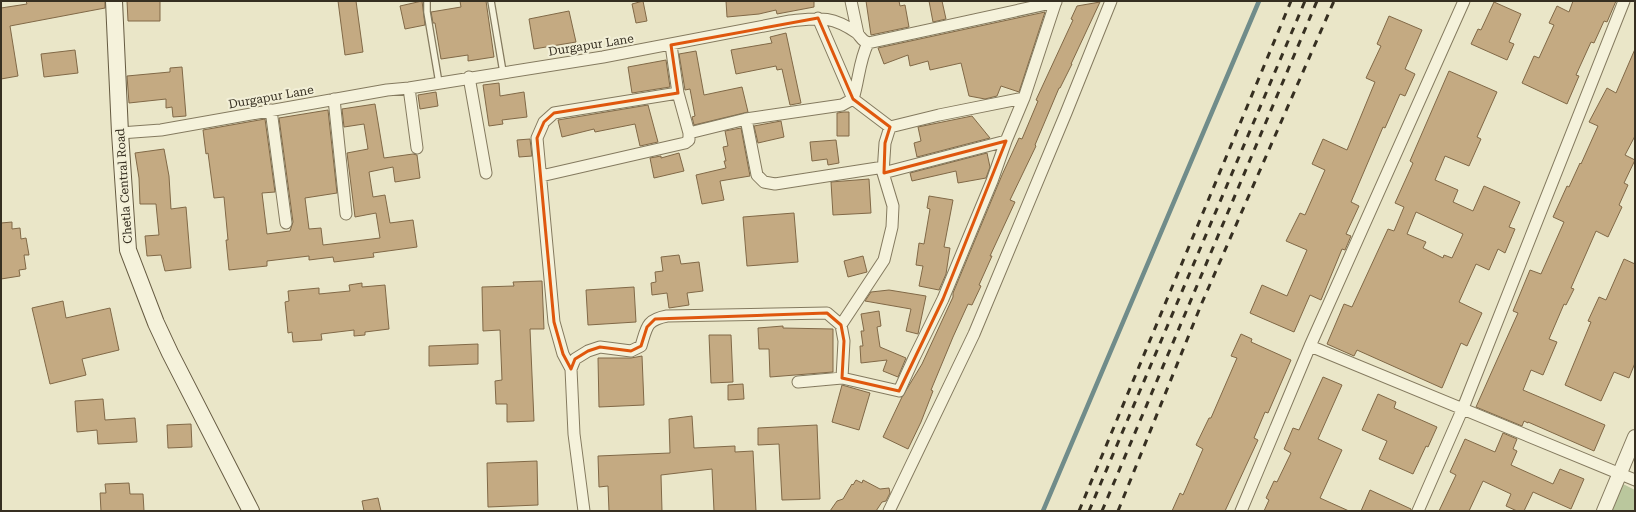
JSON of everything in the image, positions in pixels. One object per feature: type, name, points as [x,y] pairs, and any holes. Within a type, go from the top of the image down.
[{"type":"main road","name":"Chetla Central Road","points":[[114,1],[120,133],[128,250],[156,324],[251,511]]},
{"type":"street","points":[[851,1],[858,34]]},
{"type":"street","points":[[689,133],[746,118],[842,105],[853,99],[857,87],[862,54],[868,43],[1056,1]]},
{"type":"street","points":[[798,382],[842,378],[899,392],[943,299],[992,181],[1024,98],[1056,1]]},
{"type":"street","points":[[889,511],[974,334],[1111,1]]},
{"type":"street","points":[[1240,511],[1310,346],[1464,1]]},
{"type":"street","points":[[1418,511],[1463,408],[1624,1]]},
{"type":"street","name":"Durgapur Lane","points":[[120,133],[161,130],[387,90],[409,88],[671,45],[790,21],[818,18],[831,19],[858,34],[863,42],[868,43]]},
{"type":"street","points":[[818,18],[853,99],[890,127]]},
{"type":"street","points":[[541,176],[684,144],[689,140],[689,133],[678,93],[671,45]]},
{"type":"street","points":[[469,77],[486,173]]},
{"type":"street","points":[[409,88],[417,148]]},
{"type":"street","points":[[572,369],[563,354],[554,322],[537,138],[544,122],[554,113],[678,93]]},
{"type":"street","points":[[890,127],[939,115],[1024,98]]},
{"type":"street","points":[[334,99],[346,214]]},
{"type":"street","points":[[271,110],[286,223]]},
{"type":"street","points":[[746,118],[757,175],[764,182],[775,184],[884,170],[1006,142]]},
{"type":"street","points":[[841,325],[884,260],[892,227],[893,206],[884,170],[884,143],[890,127]]},
{"type":"street","points":[[584,511],[574,434],[572,369],[575,359],[588,351],[600,347],[631,350],[641,346],[647,327],[655,319],[667,316],[827,313],[841,325],[844,341],[842,378]]},
{"type":"street","points":[[1310,346],[1635,480]]},
{"type":"street","points":[[1604,511],[1635,436]]},
{"type":"lane","points":[[427,1],[439,83]]},
{"type":"lane","points":[[491,1],[503,72]]},
{"type":"highlighted area","points":[[818,18],[853,99],[890,127],[885,143],[884,173],[1006,141],[943,299],[899,391],[842,378],[844,341],[841,325],[827,313],[655,319],[647,327],[641,346],[631,351],[600,347],[588,351],[575,359],[571,369],[563,354],[554,322],[537,138],[544,122],[554,113],[678,93],[671,45]]},
{"type":"green space","points":[[1623,484],[1635,490],[1635,511],[1611,511]]},
{"type":"building","points":[[26,1],[105,1],[105,8],[10,26],[18,76],[1,79],[1,8],[27,4]]},
{"type":"building","points":[[127,1],[160,1],[160,21],[128,21]]},
{"type":"building","points":[[338,1],[356,1],[363,52],[345,55]]},
{"type":"building","points":[[422,1],[425,25],[405,29],[400,6]]},
{"type":"building","points":[[460,1],[486,1],[494,57],[468,61],[468,55],[441,59],[435,23],[433,23],[431,12],[461,7]]},
{"type":"building","points":[[643,1],[647,21],[636,23],[632,4]]},
{"type":"building","points":[[726,1],[814,1],[814,7],[777,14],[776,10],[759,14],[727,17]]},
{"type":"building","points":[[866,1],[899,1],[900,6],[905,5],[909,27],[871,35]]},
{"type":"building","points":[[929,1],[942,1],[946,19],[933,22]]},
{"type":"building","points":[[1573,1],[1616,1],[1607,22],[1604,21],[1594,43],[1591,42],[1576,75],[1579,76],[1567,104],[1522,83],[1534,56],[1539,58],[1554,25],[1549,23],[1557,6],[1569,12]]},
{"type":"building","points":[[1100,2],[1072,64],[1059,88],[1035,145],[1036,146],[1010,200],[1015,202],[990,256],[992,256],[979,285],[981,286],[972,305],[968,304],[953,337],[931,390],[933,391],[921,422],[908,449],[883,437],[902,397],[922,364],[953,297],[953,293],[1002,175],[1019,138],[1022,139],[1038,101],[1036,100],[1073,20],[1071,19],[1077,6]]},
{"type":"building","points":[[1494,2],[1521,14],[1509,42],[1514,44],[1507,60],[1471,44],[1478,29],[1481,30]]},
{"type":"building","points":[[569,11],[576,42],[534,49],[529,19]]},
{"type":"building","points":[[1045,12],[1019,92],[1001,86],[997,96],[985,99],[969,96],[961,63],[930,70],[928,61],[910,66],[908,55],[884,64],[878,48]]},
{"type":"building","points":[[1389,16],[1422,30],[1405,69],[1415,74],[1405,96],[1400,94],[1385,128],[1383,127],[1351,202],[1359,206],[1346,234],[1351,236],[1345,250],[1342,249],[1321,300],[1310,295],[1294,332],[1250,313],[1262,285],[1287,296],[1307,250],[1286,241],[1300,213],[1305,215],[1325,170],[1312,164],[1323,139],[1347,150],[1375,82],[1366,78],[1381,46],[1377,44]]},
{"type":"building","points":[[786,33],[801,103],[790,105],[782,69],[777,70],[776,66],[736,74],[731,50],[772,43],[770,37]]},
{"type":"building","points":[[1635,49],[1635,136],[1625,155],[1635,160],[1624,183],[1628,185],[1619,205],[1622,207],[1608,237],[1596,231],[1571,288],[1574,289],[1566,305],[1564,304],[1549,339],[1557,342],[1543,375],[1531,370],[1523,390],[1605,425],[1594,451],[1528,422],[1524,421],[1522,426],[1476,407],[1518,313],[1513,311],[1530,270],[1541,274],[1564,222],[1553,217],[1567,186],[1569,187],[1580,163],[1581,164],[1598,126],[1589,122],[1607,88],[1616,93]]},
{"type":"building","points":[[75,50],[78,73],[44,77],[41,54]]},
{"type":"building","points":[[696,51],[704,95],[742,87],[748,112],[694,125],[692,117],[695,116],[690,89],[685,90],[679,54]]},
{"type":"building","points":[[666,60],[670,87],[632,93],[628,67]]},
{"type":"building","points":[[182,67],[186,116],[173,117],[172,107],[166,108],[166,99],[129,103],[127,76],[170,72],[170,68]]},
{"type":"building","points":[[1449,71],[1497,92],[1477,137],[1481,139],[1469,166],[1445,156],[1435,180],[1458,190],[1453,202],[1473,211],[1484,186],[1520,202],[1509,227],[1515,229],[1505,253],[1498,249],[1489,270],[1476,264],[1459,302],[1482,313],[1467,346],[1461,343],[1442,388],[1357,350],[1354,356],[1327,344],[1344,304],[1352,307],[1388,229],[1394,231],[1404,207],[1395,203],[1413,163],[1410,161]],"holes":[[[1416,212],[1463,234],[1452,258],[1444,255],[1443,258],[1423,248],[1426,242],[1407,234]]]},
{"type":"building","points":[[499,83],[500,96],[524,92],[527,117],[502,120],[503,124],[489,126],[483,85]]},
{"type":"building","points":[[436,92],[438,106],[420,109],[418,95]]},
{"type":"building","points":[[375,104],[384,158],[413,154],[417,155],[420,178],[395,182],[393,167],[369,172],[373,197],[385,195],[390,223],[413,220],[417,247],[373,253],[374,257],[334,262],[333,257],[309,260],[309,256],[267,261],[267,266],[229,270],[224,197],[214,198],[208,153],[206,154],[203,130],[265,119],[275,192],[262,193],[267,234],[290,231],[293,222],[279,118],[328,110],[337,193],[305,198],[309,229],[321,228],[323,245],[380,238],[376,213],[355,217],[347,153],[368,149],[364,124],[344,127],[342,109]]},
{"type":"building","points":[[648,105],[658,142],[640,146],[635,124],[595,132],[594,129],[562,137],[558,120]]},
{"type":"building","points":[[849,112],[849,136],[837,136],[837,113]]},
{"type":"building","points":[[972,116],[990,138],[917,157],[914,143],[921,141],[918,127]]},
{"type":"building","points":[[781,121],[784,137],[758,143],[754,126]]},
{"type":"building","points":[[741,128],[750,176],[720,181],[724,200],[702,204],[696,175],[726,168],[723,147],[728,146],[725,131]]},
{"type":"building","points":[[530,139],[532,156],[519,157],[517,140]]},
{"type":"building","points":[[836,140],[839,163],[828,165],[827,159],[812,161],[810,142]]},
{"type":"building","points":[[164,149],[169,176],[171,209],[186,207],[191,268],[165,271],[161,255],[147,256],[145,236],[159,235],[156,204],[140,204],[139,178],[135,153]]},
{"type":"building","points":[[679,153],[684,171],[654,178],[650,158],[661,156],[661,158]]},
{"type":"building","points":[[987,153],[990,167],[986,178],[958,183],[956,171],[912,181],[910,173]]},
{"type":"building","points":[[869,179],[871,213],[833,215],[831,182]]},
{"type":"building","points":[[929,196],[953,200],[944,247],[950,248],[946,274],[939,290],[919,286],[923,266],[916,265],[919,243],[924,244],[930,209],[927,208]]},
{"type":"building","points":[[794,213],[798,262],[747,266],[743,217]]},
{"type":"building","points":[[12,222],[12,229],[20,228],[21,239],[26,238],[29,255],[24,255],[26,269],[19,270],[20,276],[1,279],[1,223]]},
{"type":"building","points":[[679,255],[681,264],[699,262],[703,291],[687,293],[689,305],[669,308],[667,293],[652,295],[651,283],[656,282],[655,272],[663,271],[661,257]]},
{"type":"building","points":[[863,256],[867,272],[848,277],[844,261]]},
{"type":"building","points":[[1624,259],[1635,264],[1635,363],[1629,378],[1614,372],[1601,401],[1565,385],[1591,322],[1588,321],[1599,297],[1606,300]]},
{"type":"building","points":[[542,281],[544,329],[530,329],[534,421],[507,422],[507,404],[496,404],[495,381],[502,380],[500,330],[483,331],[482,287],[514,286],[513,282]]},
{"type":"building","points":[[362,283],[362,287],[385,285],[389,329],[365,332],[365,335],[354,336],[354,330],[321,334],[322,340],[293,342],[292,332],[288,333],[285,302],[289,301],[288,291],[319,288],[319,294],[350,291],[349,285]]},
{"type":"building","points":[[634,287],[636,322],[588,325],[586,290]]},
{"type":"building","points":[[889,290],[926,296],[918,334],[906,331],[911,309],[865,301],[871,292]]},
{"type":"building","points":[[63,301],[66,318],[110,308],[119,350],[82,359],[86,375],[50,384],[32,308]]},
{"type":"building","points":[[879,311],[881,326],[877,327],[880,347],[906,358],[898,377],[883,371],[887,360],[861,363],[860,346],[863,346],[861,331],[864,331],[861,314]]},
{"type":"building","points":[[783,326],[783,328],[833,329],[833,372],[770,377],[769,349],[759,349],[758,328]]},
{"type":"building","points":[[1241,334],[1252,339],[1251,342],[1291,360],[1268,413],[1265,412],[1254,438],[1258,440],[1225,511],[1172,511],[1180,493],[1183,495],[1203,449],[1196,445],[1209,418],[1211,418],[1237,358],[1231,356]]},
{"type":"building","points":[[709,335],[731,335],[733,382],[711,383]]},
{"type":"building","points":[[478,344],[478,364],[429,366],[429,346]]},
{"type":"building","points":[[642,356],[644,405],[599,407],[598,358],[631,358]]},
{"type":"building","points":[[1323,377],[1342,385],[1318,439],[1342,450],[1320,498],[1349,511],[1264,511],[1269,500],[1266,498],[1274,481],[1277,482],[1291,453],[1284,449],[1293,428],[1299,430]]},
{"type":"building","points":[[743,384],[744,399],[728,400],[728,385]]},
{"type":"building","points":[[842,385],[870,393],[859,430],[832,422]]},
{"type":"building","points":[[1378,394],[1396,402],[1394,408],[1437,427],[1413,474],[1379,459],[1387,441],[1362,430]]},
{"type":"building","points":[[103,399],[105,420],[135,418],[137,442],[98,444],[97,430],[77,432],[75,401]]},
{"type":"building","points":[[692,416],[694,448],[735,446],[735,452],[753,451],[756,511],[714,511],[712,469],[661,475],[662,511],[609,511],[608,486],[599,487],[598,456],[670,453],[669,419]]},
{"type":"building","points":[[191,424],[192,447],[168,448],[167,425]]},
{"type":"building","points":[[817,425],[820,499],[782,500],[779,444],[758,445],[758,428]]},
{"type":"building","points":[[1503,433],[1517,439],[1513,449],[1517,451],[1511,465],[1553,484],[1560,469],[1584,479],[1571,509],[1533,492],[1524,511],[1517,511],[1506,506],[1511,494],[1483,481],[1469,511],[1439,511],[1456,475],[1450,472],[1465,439],[1495,452]]},
{"type":"building","points":[[537,461],[538,505],[488,507],[487,463]]},
{"type":"building","points":[[856,480],[862,483],[863,480],[880,489],[889,488],[890,493],[886,501],[882,502],[876,511],[830,511],[837,501],[843,499]]},
{"type":"building","points":[[129,483],[130,494],[143,494],[144,511],[101,511],[100,493],[106,493],[105,484]]},
{"type":"building","points":[[1370,490],[1411,509],[1411,511],[1361,511]]},
{"type":"building","points":[[378,498],[381,511],[364,511],[362,501]]},
{"type":"waterway","points":[[1043,511],[1259,1]]},
{"type":"railway","points":[[1079,511],[1291,1]]},
{"type":"railway","points":[[1089,511],[1305,1]]},
{"type":"railway","points":[[1102,511],[1317,1]]},
{"type":"railway","points":[[1118,511],[1201,305],[1334,1]]}]
